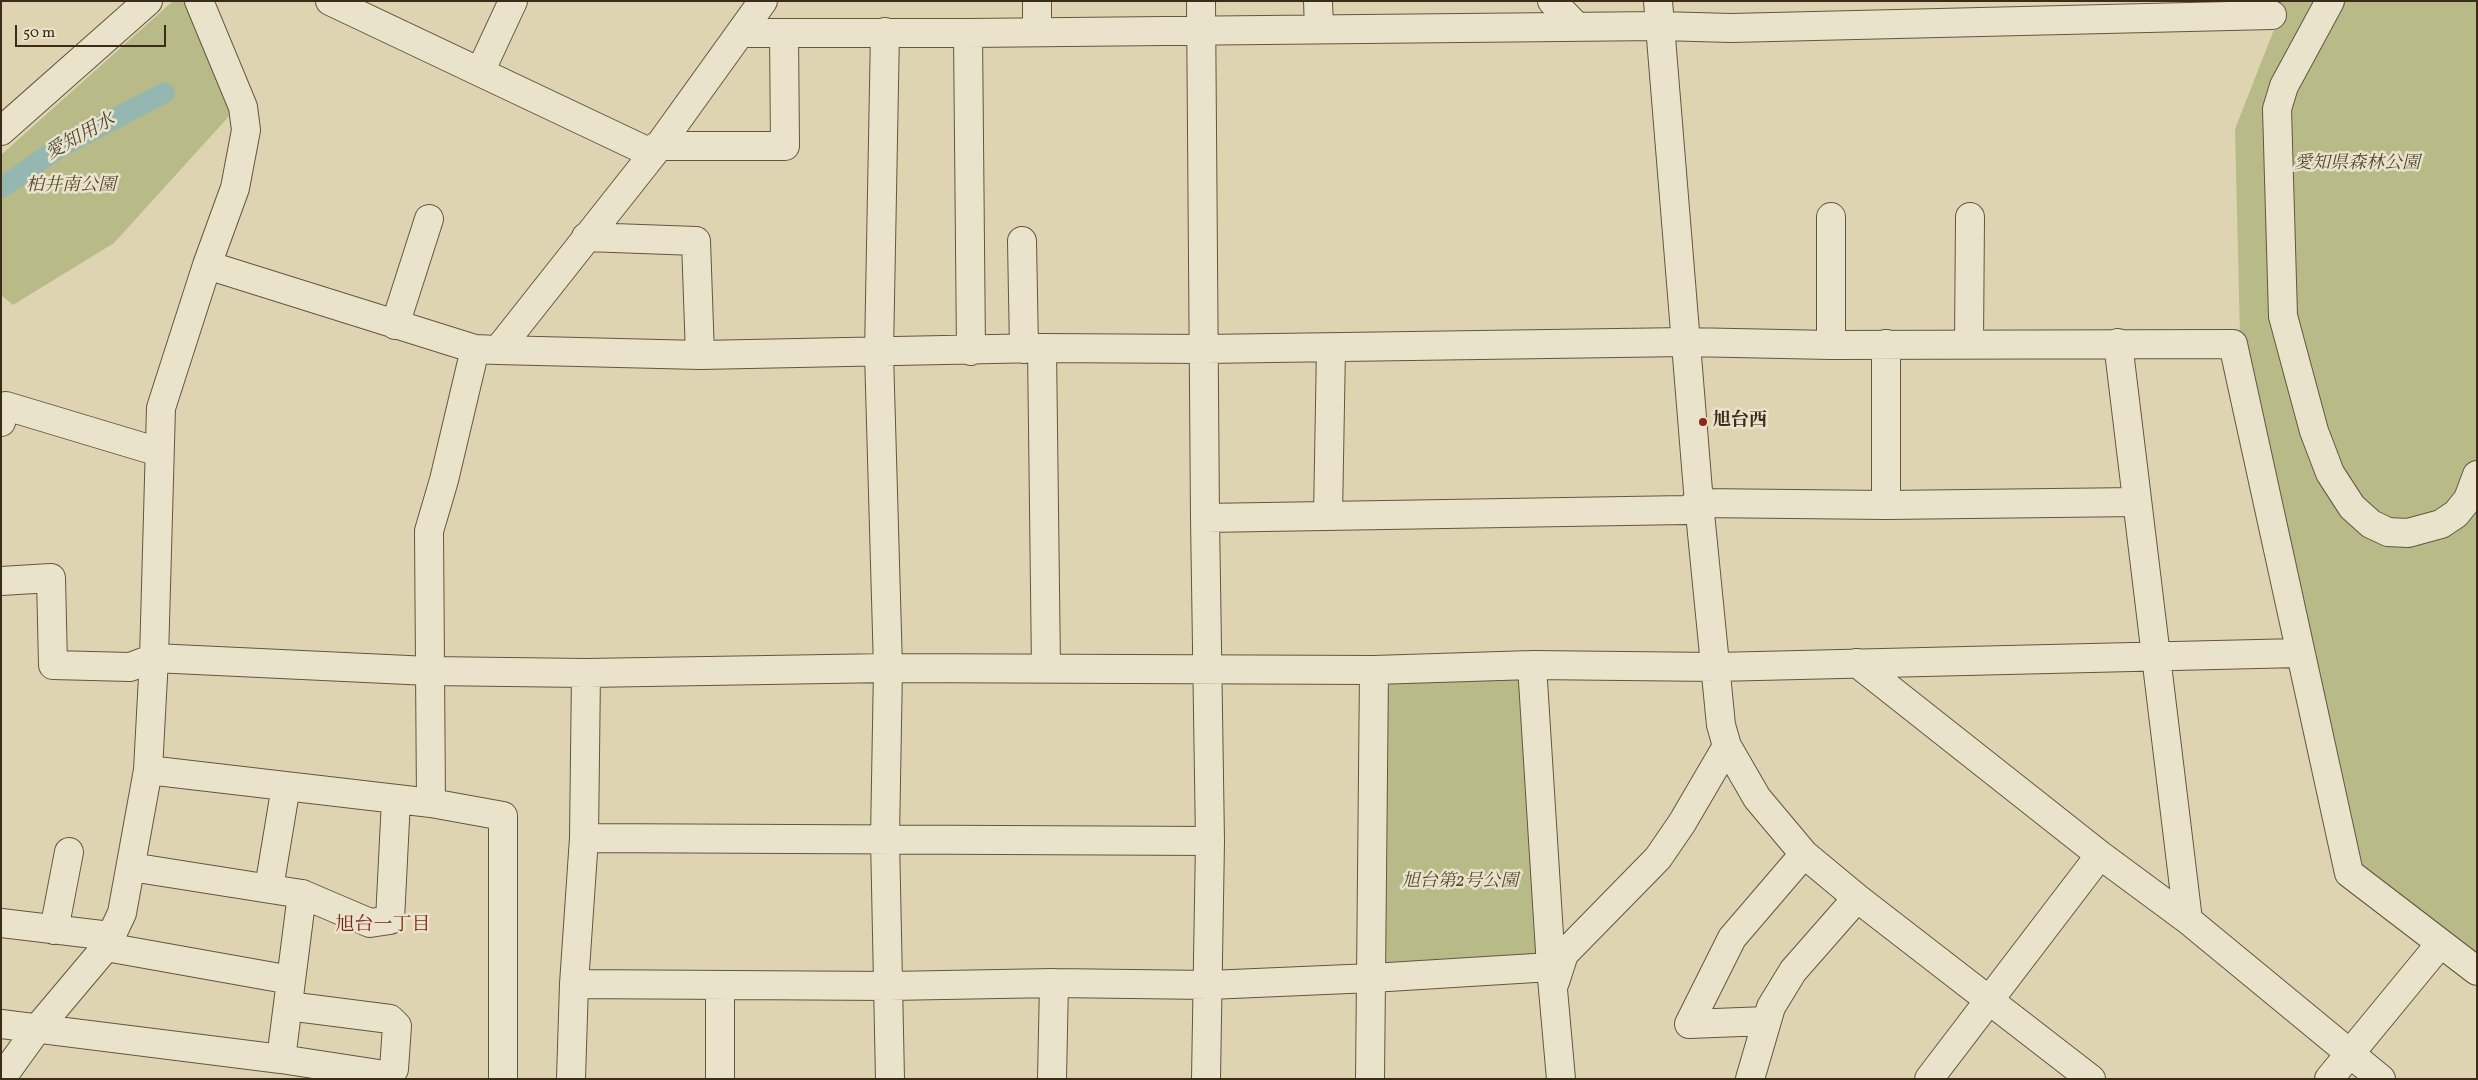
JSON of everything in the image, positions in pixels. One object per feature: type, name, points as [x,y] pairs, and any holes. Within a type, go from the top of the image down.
[{"type":"street","points":[[1,131],[148,1]]},
{"type":"street","points":[[2,1079],[37,1029],[108,942],[122,914],[148,770],[154,658],[161,408],[206,265],[235,188],[246,130],[243,107],[199,1]]},
{"type":"street","points":[[330,1],[480,72],[655,150],[785,146],[784,33]]},
{"type":"street","points":[[480,72],[513,1]]},
{"type":"street","points":[[431,803],[429,531],[486,350],[586,236],[655,150],[742,33],[763,1]]},
{"type":"street","points":[[1037,1],[1037,32]]},
{"type":"street","points":[[1201,1],[1205,518],[1210,841],[1206,1079]]},
{"type":"street","points":[[1318,1],[1319,29]]},
{"type":"street","points":[[1552,1],[1577,27]]},
{"type":"street","points":[[2330,1],[2284,86],[2277,109],[2283,316],[2314,431],[2330,473],[2352,507],[2371,524],[2388,532],[2408,533],[2441,524],[2456,514],[2468,499],[2477,474]]},
{"type":"street","points":[[742,33],[968,33],[1577,27],[1659,14],[1731,28],[2272,15]]},
{"type":"street","points":[[1659,14],[1700,503],[1721,725],[1727,746],[1757,798],[1804,854],[1856,898],[2091,1079]]},
{"type":"street","points":[[885,32],[880,353],[888,668],[885,838],[890,1079]]},
{"type":"street","points":[[968,33],[971,351]]},
{"type":"street","points":[[1831,217],[1831,345]]},
{"type":"street","points":[[1969,343],[1970,217]]},
{"type":"street","points":[[395,325],[429,219]]},
{"type":"street","points":[[586,236],[696,241],[700,355]]},
{"type":"street","points":[[1022,241],[1033,349],[1046,668]]},
{"type":"street","points":[[206,265],[395,325],[486,350],[700,355],[1033,349],[1331,348],[1686,342],[1831,345],[1969,343],[2233,344],[2299,653],[2349,873],[2477,972]]},
{"type":"street","points":[[2118,343],[2188,920]]},
{"type":"street","points":[[1886,344],[1886,505]]},
{"type":"street","points":[[1328,516],[1331,348]]},
{"type":"street","points":[[1,422],[6,406],[160,452]]},
{"type":"street","points":[[1205,518],[1686,510],[1700,503],[1886,505],[2137,502]]},
{"type":"street","points":[[1,581],[51,578],[53,665],[130,667],[154,658],[429,671],[586,673],[888,668],[1374,670],[1532,665],[1716,667],[2156,658],[2299,653]]},
{"type":"street","points":[[1857,663],[2100,855],[2188,920],[2381,1079]]},
{"type":"street","points":[[1532,665],[1561,1079]]},
{"type":"street","points":[[1370,1079],[1374,670]]},
{"type":"street","points":[[571,1079],[574,984],[584,838],[586,673]]},
{"type":"street","points":[[1553,976],[1564,954],[1658,858],[1682,823],[1727,746]]},
{"type":"street","points":[[148,770],[431,803],[502,816],[504,1079]]},
{"type":"street","points":[[269,888],[286,786]]},
{"type":"street","points":[[130,866],[302,894],[370,924],[390,920],[396,800]]},
{"type":"street","points":[[584,838],[1210,841]]},
{"type":"street","points":[[54,930],[69,852]]},
{"type":"street","points":[[1767,1022],[1689,1024],[1732,938],[1804,854]]},
{"type":"street","points":[[1929,1079],[2100,855]]},
{"type":"street","points":[[281,1060],[302,894]]},
{"type":"street","points":[[1750,1079],[1772,1007],[1793,971],[1856,898]]},
{"type":"street","points":[[1,923],[54,930],[108,942],[289,993],[390,1019],[397,1026],[394,1069],[385,1075],[1,1024]]},
{"type":"street","points":[[2329,1079],[2440,944]]},
{"type":"street","points":[[574,984],[889,986],[1209,985],[1372,978],[1553,976]]},
{"type":"street","points":[[1052,1079],[1054,984]]},
{"type":"street","points":[[720,985],[720,1079]]},
{"type":"green space","name":"柏井南公園","points":[[173,1],[187,1],[232,113],[114,243],[13,305],[1,295],[1,155]]},
{"type":"green space","name":"愛知県森林公園","points":[[2278,1],[2477,1],[2477,959],[2356,867],[2240,337],[2235,129],[2277,22]]},
{"type":"green space","name":"旭台第2号公園","points":[[1521,675],[1539,955],[1386,967],[1387,678]]},
{"type":"waterway","name":"愛知用水","points":[[1,188],[60,147],[164,93]]},
{"type":"place","name":"旭台西","points":[[1703,422]]},
{"type":"district","name":"旭台一丁目","points":[[383,927]]}]
